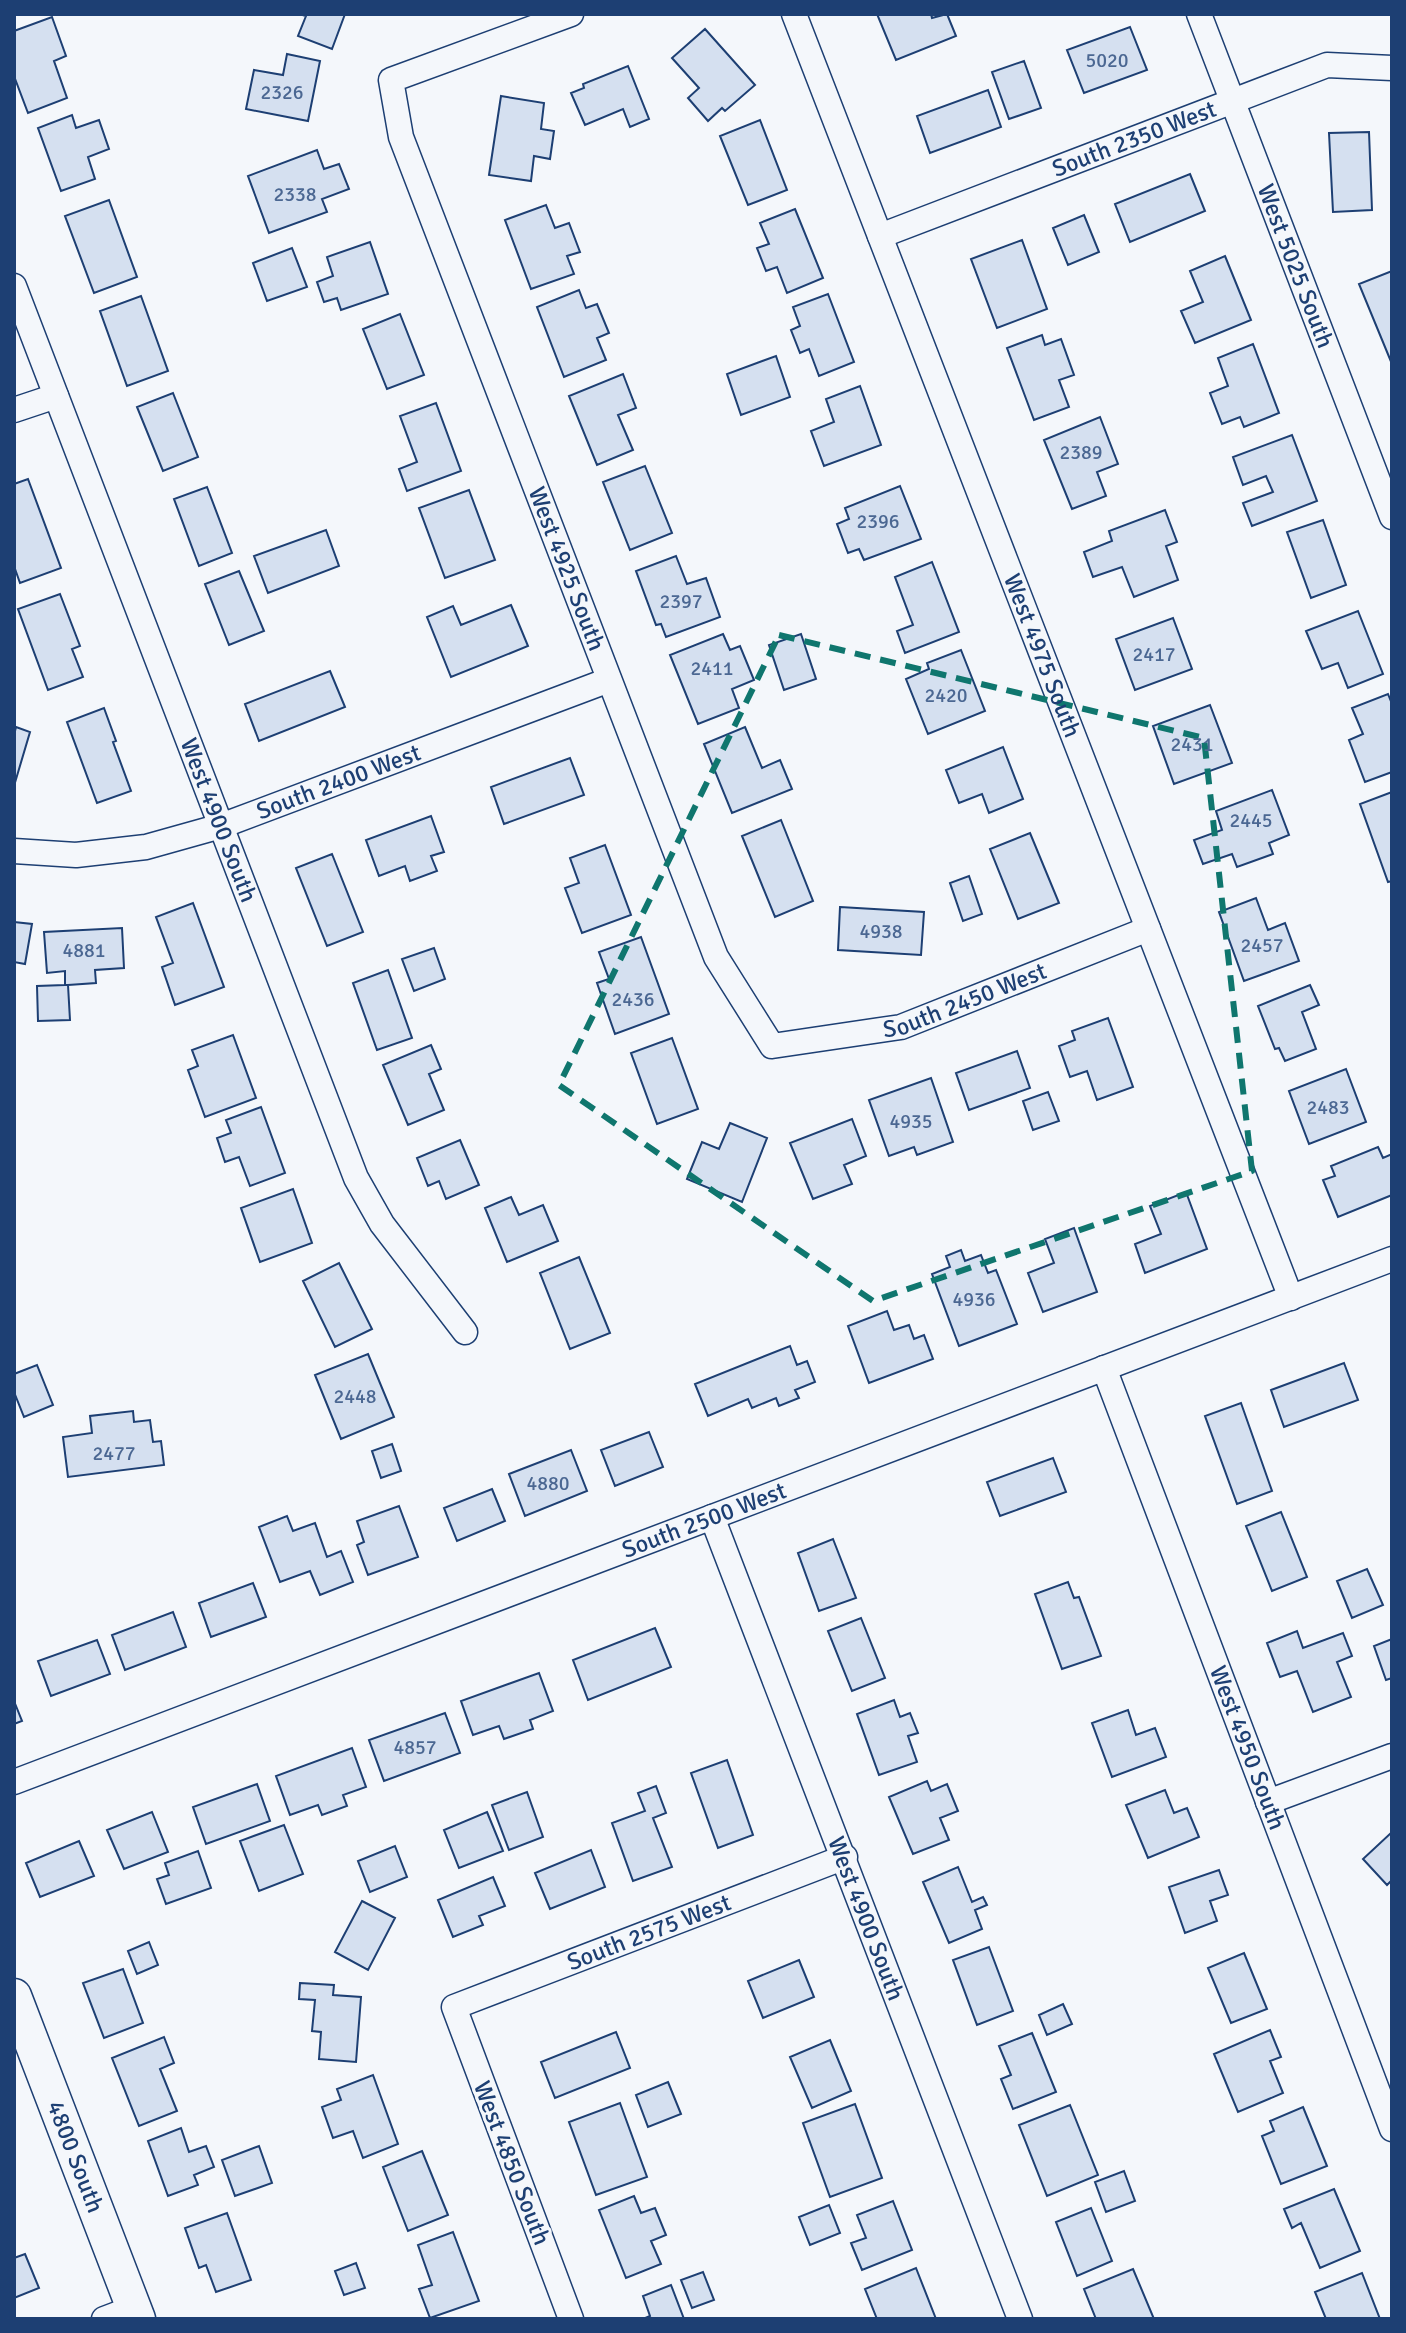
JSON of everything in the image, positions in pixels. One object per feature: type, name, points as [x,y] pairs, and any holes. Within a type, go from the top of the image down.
[{"type":"main road","name":"4800 South","points":[[14,1996],[125,2315]]},
{"type":"street","name":"West 4925 South","points":[[571,14],[391,80],[401,137],[716,957],[772,1046]]},
{"type":"street","name":"West 4975 South","points":[[794,14],[1291,1298]]},
{"type":"street","name":"West 5025 South","points":[[1199,14],[1383,467],[1392,517]]},
{"type":"street","name":"South 2350 West","points":[[880,236],[1327,65],[1392,68]]},
{"type":"street","name":"West 4900 South","points":[[14,286],[356,1178],[382,1224],[465,1332]]},
{"type":"street","points":[[14,410],[56,396]]},
{"type":"street","name":"South 2400 West","points":[[14,851],[76,855],[146,847],[221,826],[609,680]]},
{"type":"street","name":"South 2450 West","points":[[772,1046],[901,1027],[1148,929]]},
{"type":"street","name":"South 2500 West","points":[[14,1782],[1392,1259]]},
{"type":"street","name":"West 4950 South","points":[[1104,1368],[1392,2129]]},
{"type":"street","name":"West 4900 South","points":[[712,1517],[1020,2319]]},
{"type":"street","points":[[1268,1802],[1392,1756]]},
{"type":"street","name":"South 2575 West","points":[[454,2007],[845,1857]]},
{"type":"street","name":"West 4850 South","points":[[454,2007],[571,2319]]},
{"type":"highlighted area","points":[[779,635],[1204,738],[1252,1171],[873,1301],[559,1085]]},
{"type":"building","points":[[299,14],[345,14],[332,49],[298,36],[306,16]]},
{"type":"building","points":[[877,14],[931,14],[932,18],[947,14],[956,36],[896,60]]},
{"type":"building","points":[[52,17],[66,56],[54,61],[67,98],[28,113],[14,76],[14,31]]},
{"type":"building","points":[[1130,27],[1147,70],[1084,93],[1067,50]]},
{"type":"building","points":[[705,29],[755,85],[708,121],[688,98],[699,88],[672,58]]},
{"type":"building","points":[[287,54],[320,61],[308,121],[246,109],[254,70],[283,75]]},
{"type":"building","points":[[1024,61],[1041,108],[1009,119],[992,72]]},
{"type":"building","points":[[628,66],[649,119],[630,127],[623,109],[585,125],[571,93],[584,88],[583,84]]},
{"type":"building","points":[[988,90],[1001,127],[930,153],[917,116]]},
{"type":"building","points":[[501,96],[544,103],[541,129],[554,131],[550,159],[534,156],[531,181],[489,175]]},
{"type":"building","points":[[72,115],[76,128],[99,120],[109,149],[88,157],[95,179],[61,191],[38,128]]},
{"type":"building","points":[[760,120],[787,190],[748,205],[720,136]]},
{"type":"building","points":[[1369,132],[1372,210],[1333,212],[1329,133]]},
{"type":"building","points":[[317,150],[324,169],[339,164],[349,189],[322,199],[327,212],[269,233],[248,176]]},
{"type":"building","points":[[1190,174],[1205,211],[1130,242],[1115,204]]},
{"type":"building","points":[[109,200],[137,277],[94,293],[65,216]]},
{"type":"building","points":[[546,205],[555,228],[569,223],[580,252],[567,256],[574,274],[531,289],[505,220]]},
{"type":"building","points":[[795,209],[823,278],[787,293],[777,267],[766,271],[757,248],[769,244],[760,223]]},
{"type":"building","points":[[1084,215],[1099,252],[1068,265],[1053,228]]},
{"type":"building","points":[[1022,240],[1047,309],[997,328],[971,259]]},
{"type":"building","points":[[370,242],[388,294],[341,310],[337,298],[324,302],[317,282],[333,276],[327,257]]},
{"type":"building","points":[[292,248],[307,287],[267,301],[253,263]]},
{"type":"building","points":[[1225,256],[1251,320],[1195,343],[1181,311],[1203,302],[1190,271]]},
{"type":"building","points":[[1392,271],[1392,364],[1359,284]]},
{"type":"building","points":[[579,290],[586,308],[597,304],[609,333],[597,338],[606,360],[564,377],[537,307]]},
{"type":"building","points":[[828,294],[854,362],[819,376],[809,349],[800,353],[791,330],[800,326],[793,307]]},
{"type":"building","points":[[141,296],[168,371],[127,386],[100,311]]},
{"type":"building","points":[[400,314],[424,375],[387,389],[363,329]]},
{"type":"building","points":[[1042,335],[1045,345],[1061,339],[1074,375],[1059,380],[1069,407],[1034,420],[1007,348]]},
{"type":"building","points":[[1253,344],[1279,413],[1244,427],[1240,417],[1222,424],[1210,393],[1228,386],[1218,358]]},
{"type":"building","points":[[776,356],[790,397],[741,415],[727,374]]},
{"type":"building","points":[[623,374],[636,408],[618,415],[633,450],[597,465],[569,396]]},
{"type":"building","points":[[860,386],[881,445],[824,466],[811,431],[834,422],[826,399]]},
{"type":"building","points":[[173,393],[198,457],[163,471],[137,407]]},
{"type":"building","points":[[436,403],[461,471],[407,491],[399,469],[417,462],[400,416]]},
{"type":"building","points":[[1100,417],[1118,464],[1097,472],[1106,496],[1072,509],[1044,440]]},
{"type":"building","points":[[1292,435],[1317,501],[1252,526],[1243,503],[1273,492],[1266,476],[1243,485],[1233,457]]},
{"type":"building","points":[[645,466],[672,533],[630,550],[603,482]]},
{"type":"building","points":[[28,479],[61,568],[20,583],[14,566],[14,484]]},
{"type":"building","points":[[900,486],[921,539],[864,560],[859,549],[848,553],[837,524],[849,519],[845,508]]},
{"type":"building","points":[[207,487],[232,553],[199,566],[174,499]]},
{"type":"building","points":[[469,490],[495,560],[445,578],[419,508]]},
{"type":"building","points":[[1165,510],[1177,542],[1166,546],[1178,580],[1134,597],[1122,567],[1093,577],[1084,552],[1112,541],[1109,531]]},
{"type":"building","points":[[1323,520],[1346,585],[1311,598],[1287,532]]},
{"type":"building","points":[[326,530],[339,566],[268,593],[254,556]]},
{"type":"building","points":[[676,556],[687,584],[706,578],[720,617],[666,637],[661,624],[656,625],[636,571]]},
{"type":"building","points":[[932,562],[959,632],[905,653],[897,631],[913,625],[895,577]]},
{"type":"building","points":[[239,571],[264,631],[229,645],[205,584]]},
{"type":"building","points":[[60,594],[80,646],[72,649],[83,677],[48,690],[18,609]]},
{"type":"building","points":[[511,605],[528,646],[451,677],[427,617],[453,606],[461,625]]},
{"type":"building","points":[[1358,611],[1383,674],[1348,688],[1338,663],[1322,669],[1306,631]]},
{"type":"building","points":[[1173,618],[1192,669],[1135,690],[1116,639]]},
{"type":"building","points":[[723,634],[730,650],[740,646],[754,680],[732,689],[739,708],[698,724],[670,655]]},
{"type":"building","points":[[801,634],[816,679],[784,690],[769,645]]},
{"type":"building","points":[[961,650],[985,711],[928,734],[906,679],[929,669],[927,663]]},
{"type":"building","points":[[330,671],[345,707],[259,741],[245,704]]},
{"type":"building","points":[[1388,694],[1392,704],[1392,772],[1365,782],[1349,740],[1363,734],[1352,708]]},
{"type":"building","points":[[1210,705],[1232,763],[1174,784],[1153,726]]},
{"type":"building","points":[[104,708],[131,791],[97,803],[67,722]]},
{"type":"building","points":[[16,727],[30,732],[14,786],[14,735]]},
{"type":"building","points":[[745,727],[762,768],[780,760],[792,789],[732,813],[704,744]]},
{"type":"building","points":[[1003,747],[1023,799],[989,813],[982,794],[959,803],[946,770]]},
{"type":"building","points":[[570,758],[584,795],[504,824],[491,787]]},
{"type":"building","points":[[1272,790],[1289,835],[1269,843],[1273,854],[1237,867],[1232,854],[1203,864],[1194,840],[1222,830],[1216,811]]},
{"type":"building","points":[[1392,792],[1392,881],[1388,882],[1360,804]]},
{"type":"building","points":[[431,816],[444,852],[431,856],[437,871],[410,881],[405,866],[379,876],[366,840]]},
{"type":"building","points":[[781,820],[813,901],[775,917],[742,836]]},
{"type":"building","points":[[1030,833],[1059,903],[1018,919],[990,849]]},
{"type":"building","points":[[605,845],[631,915],[582,933],[565,888],[579,883],[570,858]]},
{"type":"building","points":[[332,854],[363,932],[327,946],[296,868]]},
{"type":"building","points":[[969,876],[982,914],[963,921],[950,883]]},
{"type":"building","points":[[1256,898],[1268,930],[1285,923],[1299,961],[1244,981],[1219,912]]},
{"type":"building","points":[[193,903],[224,987],[175,1005],[162,967],[173,963],[156,917]]},
{"type":"building","points":[[840,907],[924,912],[921,955],[838,950]]},
{"type":"building","points":[[14,922],[32,924],[25,964],[14,962]]},
{"type":"building","points":[[122,928],[124,968],[95,970],[96,983],[68,985],[65,985],[65,971],[47,973],[44,932]]},
{"type":"building","points":[[641,937],[669,1014],[615,1034],[597,983],[609,979],[599,952]]},
{"type":"building","points":[[434,948],[445,979],[414,991],[402,959]]},
{"type":"building","points":[[388,970],[412,1038],[377,1050],[353,983]]},
{"type":"building","points":[[68,985],[70,1020],[38,1021],[37,986]]},
{"type":"building","points":[[1310,985],[1319,1005],[1302,1012],[1316,1049],[1285,1061],[1279,1048],[1275,1049],[1258,1006]]},
{"type":"building","points":[[1108,1018],[1133,1087],[1097,1100],[1087,1071],[1070,1077],[1059,1046],[1075,1040],[1072,1031]]},
{"type":"building","points":[[233,1035],[256,1098],[205,1117],[188,1070],[198,1066],[192,1050]]},
{"type":"building","points":[[672,1038],[698,1109],[657,1124],[631,1053]]},
{"type":"building","points":[[431,1045],[441,1069],[429,1074],[444,1110],[408,1125],[383,1065]]},
{"type":"building","points":[[1017,1051],[1030,1088],[969,1110],[956,1073]]},
{"type":"building","points":[[1346,1069],[1366,1122],[1309,1144],[1289,1091]]},
{"type":"building","points":[[931,1078],[953,1142],[917,1155],[914,1147],[889,1156],[869,1100]]},
{"type":"building","points":[[1048,1092],[1059,1121],[1033,1130],[1023,1101]]},
{"type":"building","points":[[261,1107],[285,1173],[250,1186],[239,1157],[225,1162],[217,1138],[231,1133],[226,1120]]},
{"type":"building","points":[[852,1119],[866,1156],[844,1165],[852,1184],[813,1199],[790,1143]]},
{"type":"building","points":[[730,1123],[767,1138],[742,1202],[687,1179],[702,1142],[719,1149]]},
{"type":"building","points":[[460,1140],[479,1185],[446,1199],[439,1181],[428,1186],[417,1158]]},
{"type":"building","points":[[1378,1147],[1383,1158],[1392,1154],[1392,1195],[1338,1217],[1323,1180],[1335,1176],[1331,1166]]},
{"type":"building","points":[[293,1189],[312,1243],[260,1262],[241,1208]]},
{"type":"building","points":[[1186,1192],[1207,1249],[1145,1273],[1135,1244],[1161,1234],[1150,1206]]},
{"type":"building","points":[[511,1197],[519,1215],[543,1205],[558,1241],[507,1262],[485,1208]]},
{"type":"building","points":[[1074,1228],[1097,1292],[1043,1312],[1028,1273],[1054,1263],[1045,1239]]},
{"type":"building","points":[[961,1250],[965,1261],[981,1255],[988,1273],[996,1270],[1017,1324],[959,1346],[932,1274],[950,1267],[946,1256]]},
{"type":"building","points":[[579,1257],[610,1333],[570,1349],[540,1273]]},
{"type":"building","points":[[339,1263],[372,1329],[335,1347],[303,1281]]},
{"type":"building","points":[[887,1311],[894,1330],[909,1325],[914,1339],[924,1335],[933,1359],[869,1383],[848,1326]]},
{"type":"building","points":[[790,1346],[797,1365],[807,1361],[815,1382],[795,1390],[799,1398],[779,1406],[776,1398],[752,1408],[748,1399],[708,1416],[695,1384]]},
{"type":"building","points":[[368,1354],[394,1417],[341,1439],[315,1375]]},
{"type":"building","points":[[1344,1363],[1358,1400],[1284,1427],[1271,1390]]},
{"type":"building","points":[[37,1365],[53,1405],[24,1417],[14,1392],[14,1374]]},
{"type":"building","points":[[1241,1403],[1272,1491],[1237,1504],[1205,1416]]},
{"type":"building","points":[[133,1411],[134,1422],[150,1420],[153,1442],[161,1441],[164,1465],[68,1477],[63,1437],[92,1433],[90,1416]]},
{"type":"building","points":[[649,1432],[663,1467],[615,1486],[601,1450]]},
{"type":"building","points":[[392,1444],[401,1471],[381,1478],[372,1451]]},
{"type":"building","points":[[571,1450],[587,1491],[525,1516],[509,1474]]},
{"type":"building","points":[[1053,1458],[1066,1492],[1000,1516],[987,1482]]},
{"type":"building","points":[[492,1489],[505,1521],[457,1541],[444,1508]]},
{"type":"building","points":[[399,1506],[418,1557],[368,1575],[357,1545],[364,1542],[357,1521]]},
{"type":"building","points":[[1281,1512],[1307,1577],[1272,1591],[1246,1526]]},
{"type":"building","points":[[287,1516],[293,1531],[315,1523],[327,1557],[341,1551],[353,1582],[320,1595],[310,1571],[280,1582],[259,1527]]},
{"type":"building","points":[[833,1539],[856,1598],[819,1611],[798,1553]]},
{"type":"building","points":[[1367,1569],[1383,1605],[1352,1618],[1337,1581]]},
{"type":"building","points":[[1068,1582],[1074,1598],[1079,1597],[1101,1656],[1062,1669],[1035,1594]]},
{"type":"building","points":[[253,1583],[266,1617],[211,1637],[199,1603]]},
{"type":"building","points":[[173,1612],[186,1647],[125,1670],[112,1635]]},
{"type":"building","points":[[861,1618],[885,1678],[852,1691],[828,1631]]},
{"type":"building","points":[[655,1628],[671,1667],[588,1700],[573,1660]]},
{"type":"building","points":[[1297,1631],[1303,1648],[1343,1633],[1352,1656],[1337,1662],[1351,1697],[1313,1712],[1297,1671],[1280,1677],[1267,1643]]},
{"type":"building","points":[[1392,1639],[1392,1678],[1386,1680],[1374,1646]]},
{"type":"building","points":[[97,1640],[110,1674],[51,1696],[38,1661]]},
{"type":"building","points":[[539,1673],[553,1711],[530,1720],[533,1729],[504,1739],[499,1726],[473,1735],[461,1701]]},
{"type":"building","points":[[894,1700],[900,1717],[910,1713],[918,1733],[908,1736],[917,1762],[879,1775],[857,1714]]},
{"type":"building","points":[[14,1701],[22,1721],[14,1724]]},
{"type":"building","points":[[1128,1710],[1136,1735],[1155,1728],[1166,1757],[1112,1777],[1092,1723]]},
{"type":"building","points":[[445,1713],[460,1753],[384,1781],[369,1740]]},
{"type":"building","points":[[352,1748],[366,1787],[343,1795],[347,1806],[322,1815],[318,1805],[290,1815],[276,1776]]},
{"type":"building","points":[[727,1760],[753,1835],[718,1848],[691,1773]]},
{"type":"building","points":[[927,1781],[931,1791],[947,1784],[958,1811],[940,1818],[949,1840],[913,1854],[889,1797]]},
{"type":"building","points":[[257,1784],[270,1821],[206,1844],[193,1807]]},
{"type":"building","points":[[656,1786],[666,1813],[653,1818],[672,1867],[633,1881],[612,1823],[645,1811],[638,1793]]},
{"type":"building","points":[[1165,1790],[1174,1813],[1187,1808],[1199,1837],[1148,1858],[1126,1805]]},
{"type":"building","points":[[527,1792],[543,1837],[509,1850],[492,1805]]},
{"type":"building","points":[[152,1812],[168,1852],[124,1869],[107,1830]]},
{"type":"building","points":[[487,1812],[503,1851],[459,1868],[444,1830]]},
{"type":"building","points":[[284,1825],[303,1874],[259,1891],[240,1841]]},
{"type":"building","points":[[1392,1832],[1392,1880],[1387,1885],[1363,1859]]},
{"type":"building","points":[[79,1841],[94,1876],[40,1897],[26,1863]]},
{"type":"building","points":[[395,1846],[407,1877],[370,1892],[358,1861]]},
{"type":"building","points":[[591,1850],[605,1887],[550,1909],[535,1873]]},
{"type":"building","points":[[198,1851],[211,1888],[166,1904],[157,1879],[169,1875],[165,1863]]},
{"type":"building","points":[[958,1867],[972,1902],[983,1897],[987,1905],[975,1910],[982,1929],[949,1943],[923,1882]]},
{"type":"building","points":[[1219,1870],[1228,1895],[1210,1901],[1217,1921],[1185,1933],[1169,1887]]},
{"type":"building","points":[[493,1877],[505,1906],[479,1916],[483,1925],[453,1937],[438,1900]]},
{"type":"building","points":[[362,1901],[395,1918],[368,1970],[335,1952]]},
{"type":"building","points":[[149,1942],[158,1965],[137,1974],[128,1951]]},
{"type":"building","points":[[989,1947],[1013,2011],[977,2025],[953,1960]]},
{"type":"building","points":[[1244,1953],[1267,2009],[1231,2023],[1208,1968]]},
{"type":"building","points":[[799,1960],[814,1997],[763,2018],[748,1981]]},
{"type":"building","points":[[123,1969],[143,2023],[104,2038],[83,1983]]},
{"type":"building","points":[[300,1983],[334,1985],[333,1995],[361,1997],[356,2062],[319,2059],[321,2032],[312,2031],[315,2000],[299,1999]]},
{"type":"building","points":[[1063,2004],[1072,2024],[1047,2035],[1039,2015]]},
{"type":"building","points":[[1270,2030],[1281,2057],[1270,2061],[1283,2093],[1238,2112],[1214,2054]]},
{"type":"building","points":[[616,2032],[630,2068],[555,2098],[541,2062]]},
{"type":"building","points":[[1032,2033],[1056,2092],[1013,2109],[1001,2079],[1011,2075],[999,2046]]},
{"type":"building","points":[[164,2037],[174,2063],[160,2069],[177,2111],[139,2126],[112,2058]]},
{"type":"building","points":[[830,2040],[851,2091],[812,2108],[790,2057]]},
{"type":"building","points":[[373,2075],[398,2144],[363,2158],[353,2131],[333,2138],[322,2107],[341,2100],[337,2089]]},
{"type":"building","points":[[668,2082],[681,2114],[648,2127],[636,2095]]},
{"type":"building","points":[[620,2103],[647,2177],[596,2195],[569,2122]]},
{"type":"building","points":[[855,2104],[882,2178],[830,2197],[803,2123]]},
{"type":"building","points":[[1070,2105],[1098,2175],[1047,2196],[1019,2125]]},
{"type":"building","points":[[1303,2107],[1327,2166],[1281,2184],[1262,2136],[1274,2131],[1270,2121]]},
{"type":"building","points":[[181,2128],[189,2152],[206,2146],[214,2167],[194,2175],[198,2185],[168,2196],[148,2141]]},
{"type":"building","points":[[259,2146],[272,2183],[235,2196],[222,2160]]},
{"type":"building","points":[[422,2151],[448,2215],[408,2231],[383,2167]]},
{"type":"building","points":[[1124,2171],[1135,2201],[1106,2212],[1095,2182]]},
{"type":"building","points":[[1334,2189],[1360,2251],[1320,2268],[1301,2223],[1292,2228],[1284,2209]]},
{"type":"building","points":[[634,2196],[641,2213],[655,2208],[666,2235],[651,2241],[661,2264],[626,2278],[599,2210]]},
{"type":"building","points":[[893,2201],[912,2250],[862,2270],[851,2243],[866,2238],[857,2215]]},
{"type":"building","points":[[829,2205],[840,2233],[810,2245],[799,2217]]},
{"type":"building","points":[[1091,2208],[1112,2261],[1077,2276],[1056,2222]]},
{"type":"building","points":[[227,2213],[251,2280],[216,2292],[206,2265],[199,2268],[185,2228]]},
{"type":"building","points":[[453,2232],[479,2301],[430,2318],[419,2289],[432,2285],[418,2245]]},
{"type":"building","points":[[25,2254],[39,2288],[14,2298],[14,2258]]},
{"type":"building","points":[[356,2263],[365,2288],[344,2295],[335,2271]]},
{"type":"building","points":[[916,2268],[936,2319],[877,2319],[865,2289]]},
{"type":"building","points":[[1133,2269],[1154,2319],[1096,2319],[1084,2289]]},
{"type":"building","points":[[703,2272],[714,2300],[692,2308],[681,2280]]},
{"type":"building","points":[[1362,2273],[1380,2319],[1326,2319],[1315,2292]]},
{"type":"building","points":[[671,2285],[684,2319],[643,2319],[650,2316],[643,2296]]}]
